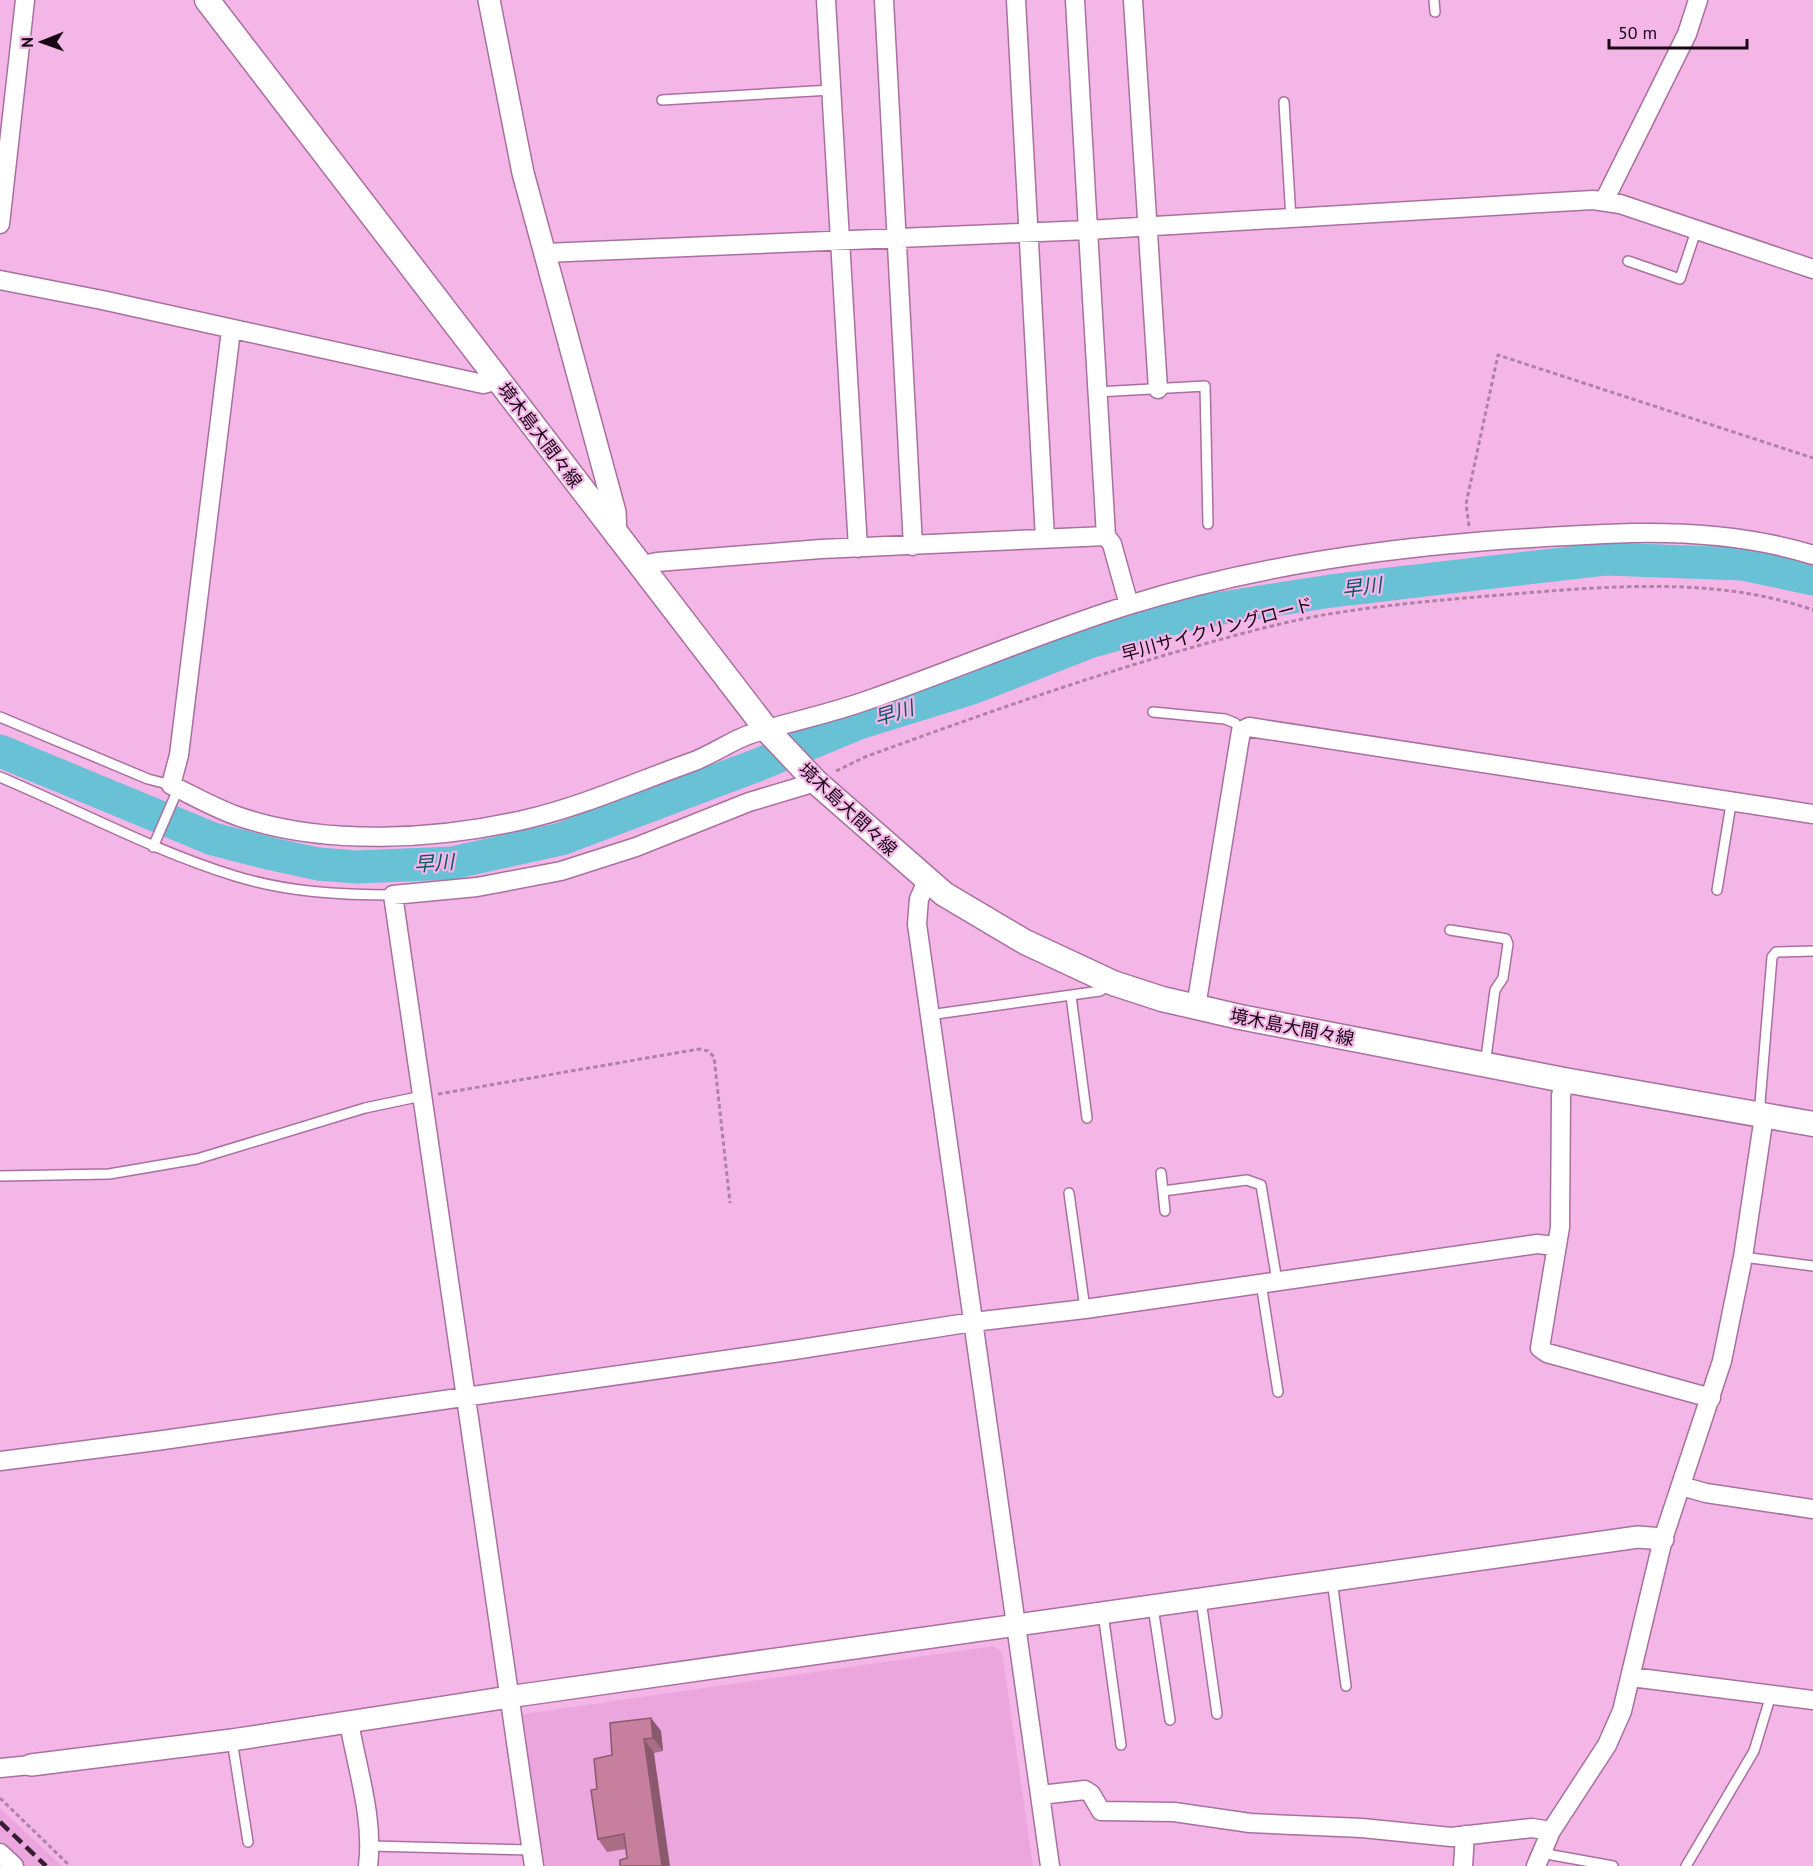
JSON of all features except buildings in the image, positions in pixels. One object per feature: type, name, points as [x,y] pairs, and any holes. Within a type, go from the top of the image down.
[{"type":"main road","name":"境木島大間々線","points":[[207,0],[638,566],[770,734],[820,777],[927,881],[973,913],[1025,942],[1113,983],[1196,1007],[1564,1080],[1813,1124]]},
{"type":"street","points":[[0,224],[25,0]]},
{"type":"street","points":[[489,0],[523,173],[615,512],[616,536]]},
{"type":"street","points":[[826,0],[858,548]]},
{"type":"street","points":[[884,0],[913,546]]},
{"type":"street","points":[[1016,0],[1045,539]]},
{"type":"street","points":[[1075,0],[1106,536],[1112,544],[1129,605]]},
{"type":"street","points":[[1133,0],[1158,389]]},
{"type":"street","points":[[1604,201],[1687,34],[1698,0]]},
{"type":"street","points":[[545,253],[1028,234],[1604,201],[1697,228],[1813,269]]},
{"type":"street","points":[[0,280],[102,300],[483,384],[498,380]]},
{"type":"street","points":[[231,330],[174,790],[239,817],[304,832],[372,836],[459,831],[530,819],[712,755],[753,733],[770,734],[1129,605],[1281,567],[1350,555],[1471,542],[1666,532],[1740,540],[1813,555]]},
{"type":"street","points":[[638,566],[657,562],[858,548],[1106,536]]},
{"type":"street","points":[[1196,1007],[1241,731],[1249,727],[1731,804],[1813,814]]},
{"type":"street","points":[[533,1858],[393,895],[477,887],[561,871],[636,847],[749,801],[820,777]]},
{"type":"street","points":[[927,881],[919,899],[917,924],[1050,1866]]},
{"type":"street","points":[[1564,1080],[1561,1096],[1560,1227],[1540,1348],[1547,1353],[1711,1398]]},
{"type":"street","points":[[1540,1858],[1551,1832],[1615,1730],[1663,1539],[1711,1398],[1729,1331],[1743,1257],[1764,1116]]},
{"type":"street","points":[[0,1461],[1537,1244],[1556,1246]]},
{"type":"street","points":[[1681,1486],[1706,1493],[1813,1509]]},
{"type":"street","points":[[0,1768],[232,1740],[509,1697],[1638,1537],[1663,1539]]},
{"type":"street","points":[[1630,1677],[1813,1700]]},
{"type":"street","points":[[349,1722],[371,1846],[368,1866]]},
{"type":"street","points":[[1040,1795],[1085,1790],[1091,1794],[1101,1811],[1174,1812],[1250,1822],[1362,1828],[1431,1836],[1465,1836],[1532,1828],[1551,1832]]},
{"type":"street","points":[[1464,1866],[1465,1836]]},
{"type":"street","points":[[0,1852],[14,1866]]},
{"type":"lane","points":[[1434,0],[1435,12]]},
{"type":"lane","points":[[662,100],[831,90]]},
{"type":"lane","points":[[1284,102],[1291,219]]},
{"type":"lane","points":[[1628,261],[1680,279],[1697,228]]},
{"type":"lane","points":[[1097,392],[1205,386],[1208,524]]},
{"type":"lane","points":[[1153,712],[1225,719],[1235,723],[1241,731]]},
{"type":"lane","points":[[0,717],[174,790],[154,843]]},
{"type":"lane","points":[[0,777],[236,877],[321,894],[393,895]]},
{"type":"lane","points":[[1718,890],[1731,804]]},
{"type":"lane","points":[[1450,930],[1506,939],[1508,944],[1503,978],[1495,990],[1485,1065]]},
{"type":"lane","points":[[1764,1116],[1760,1103],[1772,957],[1776,952],[1782,951],[1813,951]]},
{"type":"lane","points":[[929,1015],[1100,991],[1113,983]]},
{"type":"lane","points":[[1071,996],[1087,1118]]},
{"type":"lane","points":[[0,1176],[109,1174],[197,1159],[365,1108],[422,1096]]},
{"type":"lane","points":[[1161,1173],[1166,1211]]},
{"type":"lane","points":[[1163,1191],[1247,1180],[1261,1185],[1278,1392]]},
{"type":"lane","points":[[1069,1193],[1085,1309]]},
{"type":"lane","points":[[1743,1257],[1813,1266]]},
{"type":"lane","points":[[1332,1580],[1346,1686]]},
{"type":"lane","points":[[1201,1599],[1217,1714]]},
{"type":"lane","points":[[1153,1607],[1170,1720]]},
{"type":"lane","points":[[1103,1613],[1121,1745]]},
{"type":"lane","points":[[1686,1866],[1754,1751],[1771,1695]]},
{"type":"lane","points":[[232,1740],[248,1842]]},
{"type":"lane","points":[[371,1846],[533,1858]]},
{"type":"lane","points":[[1540,1858],[1552,1855],[1613,1866]]},
{"type":"path","points":[[1471,542],[1466,504],[1498,355],[1813,458]]},
{"type":"path","name":"早川サイクリングロード","points":[[820,777],[865,757],[1088,678],[1250,631],[1322,615],[1436,600],[1597,588],[1668,586],[1737,592],[1813,610]]},
{"type":"path","points":[[422,1096],[699,1049],[708,1050],[714,1057],[730,1203]]},
{"type":"path","points":[[0,1798],[70,1866]]},
{"type":"shaded area","points":[[994,1646],[1002,1652],[1033,1866],[541,1866],[520,1718],[525,1714]]},
{"type":"shaded area","points":[[0,1808],[62,1866],[21,1866],[0,1845]]},
{"type":"waterway","name":"早川","points":[[0,751],[213,839],[272,854],[318,864],[357,867],[452,863],[561,839],[755,766],[859,723],[972,688],[1092,641],[1197,612],[1331,591],[1605,559],[1743,564],[1813,579]]},
{"type":"railway","points":[[0,1822],[46,1866]]}]
